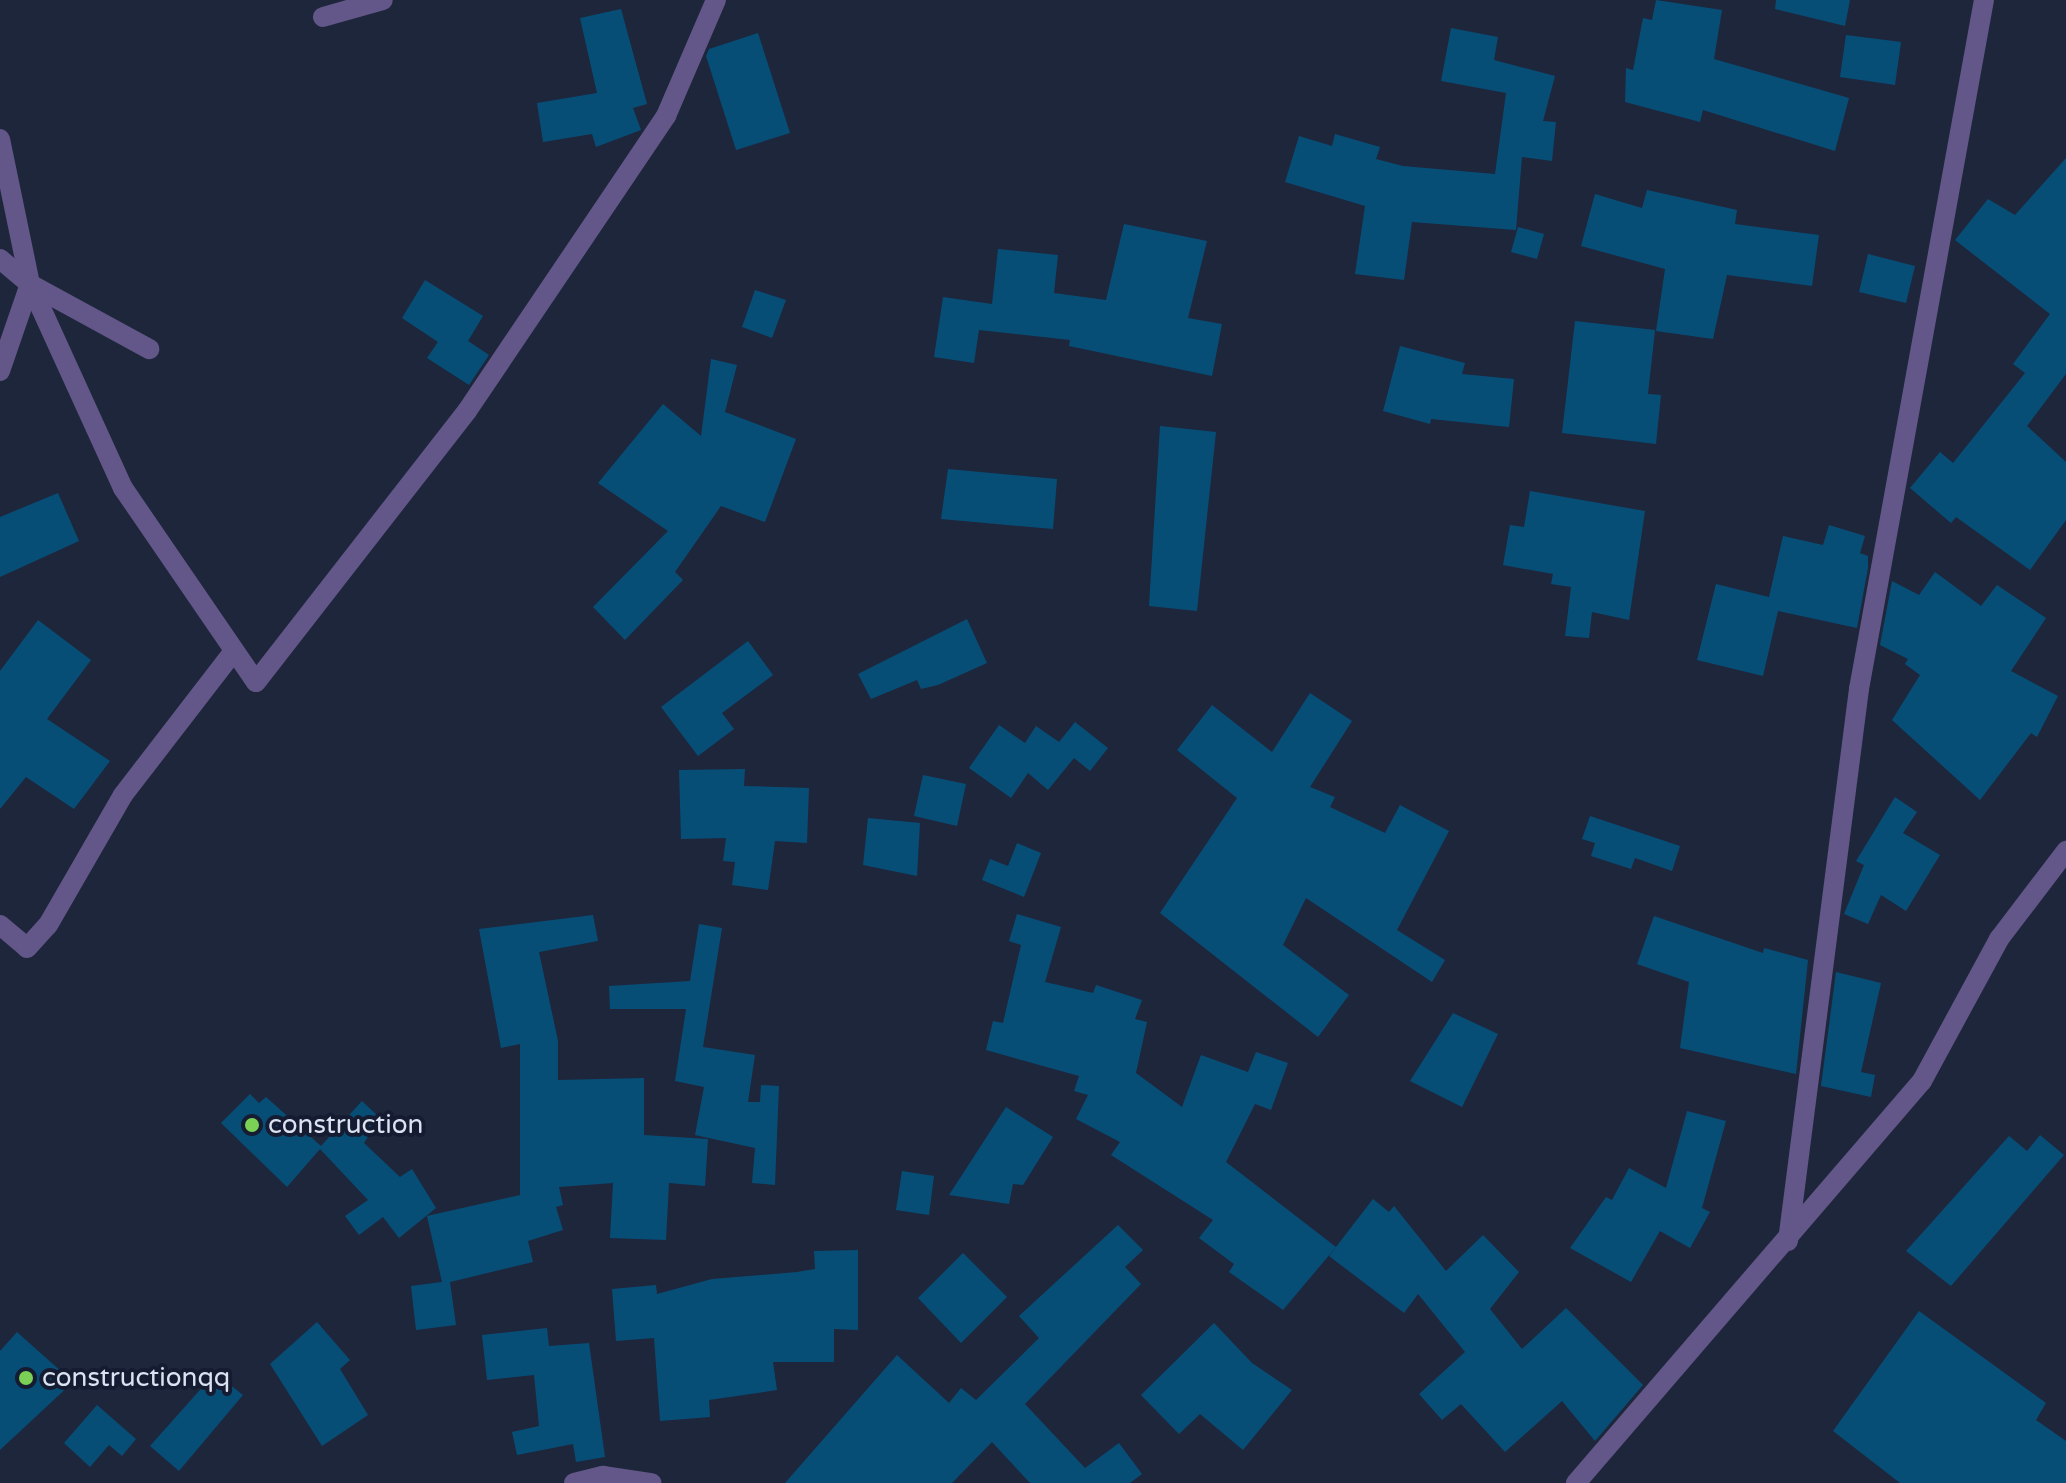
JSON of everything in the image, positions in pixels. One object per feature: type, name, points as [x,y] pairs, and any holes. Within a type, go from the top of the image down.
[{"type":"street","points":[[323,17],[383,0]]},
{"type":"street","points":[[0,139],[30,284],[123,488],[256,682],[467,411],[666,116],[716,0]]},
{"type":"street","points":[[1788,1241],[1859,689],[1984,0]]},
{"type":"street","points":[[0,259],[30,284],[149,349]]},
{"type":"street","points":[[0,371],[30,284]]},
{"type":"street","points":[[0,925],[27,948],[48,925],[123,795],[234,651]]},
{"type":"street","points":[[1576,1483],[1788,1241],[1922,1081],[1999,939],[2066,851]]},
{"type":"street","points":[[574,1483],[603,1476],[651,1483]]},
{"type":"building","points":[[1656,0],[1722,10],[1714,59],[1849,98],[1835,151],[1703,110],[1700,122],[1625,102],[1626,68],[1633,70],[1643,18],[1652,20]]},
{"type":"building","points":[[1776,0],[1850,0],[1845,26],[1775,9]]},
{"type":"building","points":[[621,9],[647,104],[633,108],[641,130],[596,147],[592,134],[543,142],[537,103],[597,93],[580,18]]},
{"type":"building","points":[[1451,28],[1498,37],[1494,60],[1555,76],[1543,121],[1556,122],[1552,161],[1522,157],[1516,230],[1412,222],[1404,280],[1355,274],[1365,206],[1285,182],[1299,136],[1332,146],[1335,134],[1380,147],[1376,159],[1403,166],[1495,174],[1506,93],[1441,81]]},
{"type":"building","points":[[758,33],[790,133],[736,150],[706,56],[709,49]]},
{"type":"building","points":[[1846,35],[1901,42],[1895,85],[1840,77]]},
{"type":"building","points":[[2066,158],[2066,374],[2027,426],[2066,462],[2066,520],[2030,570],[1956,517],[1951,523],[1910,488],[1940,452],[1953,463],[2025,373],[2013,364],[2050,314],[1955,240],[1988,199],[2015,215]]},
{"type":"building","points":[[1647,190],[1737,210],[1735,224],[1819,235],[1812,286],[1727,275],[1713,339],[1656,331],[1665,269],[1581,246],[1595,194],[1642,208]]},
{"type":"building","points":[[1124,224],[1207,241],[1188,318],[1222,324],[1212,376],[1069,346],[1070,340],[979,330],[974,363],[934,357],[943,297],[992,304],[998,249],[1058,255],[1054,293],[1106,300]]},
{"type":"building","points":[[1518,227],[1544,234],[1537,259],[1511,252]]},
{"type":"building","points":[[1868,254],[1915,266],[1906,303],[1859,292]]},
{"type":"building","points":[[425,280],[483,316],[468,341],[489,355],[469,385],[427,358],[438,342],[402,318]]},
{"type":"building","points":[[755,290],[786,300],[772,338],[742,327]]},
{"type":"building","points":[[1575,321],[1655,330],[1648,394],[1661,395],[1656,444],[1562,433]]},
{"type":"building","points":[[1400,346],[1465,363],[1462,374],[1514,379],[1509,427],[1431,419],[1430,424],[1383,411]]},
{"type":"building","points":[[711,359],[737,365],[725,412],[796,439],[765,522],[721,506],[675,572],[683,580],[625,640],[593,607],[668,531],[598,483],[663,404],[701,436]]},
{"type":"building","points":[[1160,426],[1216,432],[1197,611],[1149,606]]},
{"type":"building","points":[[948,469],[1057,479],[1053,529],[941,519]]},
{"type":"building","points":[[1530,491],[1645,511],[1629,620],[1592,612],[1589,638],[1565,636],[1571,587],[1551,584],[1553,574],[1503,565],[1510,525],[1524,527]]},
{"type":"building","points":[[58,493],[79,541],[0,577],[0,517]]},
{"type":"building","points":[[1829,525],[1865,536],[1860,553],[1868,556],[1868,568],[1857,628],[1778,611],[1763,676],[1697,660],[1716,584],[1769,597],[1783,536],[1823,545]]},
{"type":"building","points":[[1935,572],[1981,606],[1997,585],[2046,618],[2011,671],[2058,696],[2037,737],[2031,733],[1980,800],[1892,720],[1920,675],[1905,664],[1908,659],[1880,645],[1892,581],[1919,595]]},
{"type":"building","points":[[967,619],[987,663],[938,685],[921,689],[917,680],[871,699],[858,674]]},
{"type":"building","points":[[38,620],[91,660],[47,719],[110,761],[74,809],[26,777],[0,809],[0,671]]},
{"type":"building","points":[[748,641],[773,675],[722,713],[734,729],[698,756],[661,707]]},
{"type":"building","points":[[1310,693],[1352,721],[1310,787],[1335,797],[1330,807],[1385,833],[1400,805],[1449,831],[1397,930],[1445,960],[1432,982],[1306,898],[1283,945],[1349,995],[1318,1037],[1160,913],[1237,798],[1177,750],[1212,705],[1272,752]]},
{"type":"building","points":[[1075,722],[1108,748],[1090,771],[1074,758],[1048,790],[1028,773],[1011,798],[969,768],[999,725],[1025,743],[1036,726],[1059,742]]},
{"type":"building","points":[[745,769],[744,786],[809,788],[807,843],[775,841],[768,890],[732,885],[735,862],[723,861],[726,838],[681,839],[679,770]]},
{"type":"building","points":[[923,775],[966,784],[957,826],[914,816]]},
{"type":"building","points":[[1895,797],[1917,812],[1903,833],[1940,855],[1906,911],[1881,895],[1868,924],[1844,914],[1864,865],[1856,861]]},
{"type":"building","points":[[1590,816],[1680,846],[1672,871],[1635,858],[1631,869],[1591,856],[1595,843],[1582,839]]},
{"type":"building","points":[[868,818],[920,823],[917,876],[863,865]]},
{"type":"building","points":[[1017,843],[1041,853],[1024,897],[982,880],[990,859],[1008,866]]},
{"type":"building","points":[[1017,914],[1061,927],[1045,982],[1093,993],[1096,985],[1142,1000],[1135,1019],[1147,1022],[1136,1073],[1182,1107],[1201,1055],[1248,1072],[1256,1052],[1288,1063],[1271,1110],[1255,1104],[1226,1162],[1336,1247],[1283,1310],[1229,1272],[1234,1264],[1199,1238],[1213,1220],[1111,1155],[1120,1142],[1076,1119],[1088,1095],[1074,1091],[1079,1076],[986,1050],[993,1021],[1003,1023],[1021,945],[1009,941]]},
{"type":"building","points":[[593,915],[598,941],[539,952],[558,1041],[558,1080],[644,1078],[644,1135],[708,1139],[705,1186],[669,1183],[666,1240],[610,1238],[613,1183],[559,1187],[563,1205],[556,1207],[563,1230],[528,1241],[533,1262],[450,1282],[456,1325],[416,1330],[411,1286],[442,1282],[427,1216],[520,1195],[520,1044],[501,1048],[479,929]]},
{"type":"building","points":[[1654,916],[1763,953],[1764,948],[1808,960],[1796,1074],[1680,1048],[1689,982],[1637,964]]},
{"type":"building","points":[[699,924],[722,928],[703,1047],[755,1055],[748,1102],[760,1102],[761,1085],[779,1086],[775,1185],[752,1183],[755,1148],[695,1135],[704,1087],[675,1081],[686,1009],[610,1009],[609,986],[690,981]]},
{"type":"building","points":[[1836,972],[1881,983],[1861,1072],[1875,1075],[1871,1097],[1821,1086]]},
{"type":"building","points":[[1453,1013],[1498,1034],[1462,1107],[1410,1081]]},
{"type":"building","points":[[250,1094],[259,1103],[266,1097],[321,1146],[362,1101],[380,1118],[364,1143],[400,1177],[412,1169],[436,1208],[399,1238],[383,1217],[359,1235],[345,1216],[368,1200],[320,1149],[287,1187],[221,1123]]},
{"type":"building","points":[[1006,1107],[1053,1137],[1023,1185],[1013,1184],[1009,1204],[949,1195]]},
{"type":"building","points":[[1687,1111],[1726,1121],[1702,1208],[1710,1212],[1690,1248],[1660,1231],[1631,1282],[1570,1248],[1606,1197],[1612,1200],[1629,1168],[1666,1188]]},
{"type":"building","points":[[2040,1135],[2064,1155],[1951,1286],[1906,1251],[2009,1136],[2027,1151]]},
{"type":"building","points":[[902,1171],[934,1176],[929,1215],[896,1210]]},
{"type":"building","points":[[1373,1199],[1389,1212],[1394,1206],[1446,1271],[1483,1235],[1519,1272],[1490,1309],[1522,1349],[1566,1308],[1643,1385],[1595,1441],[1562,1401],[1505,1452],[1461,1404],[1442,1420],[1419,1394],[1465,1352],[1418,1294],[1404,1313],[1329,1256]]},
{"type":"building","points":[[1118,1225],[1143,1250],[1125,1267],[1141,1284],[1025,1404],[1085,1468],[1119,1443],[1142,1474],[1130,1483],[1030,1483],[992,1442],[952,1483],[785,1483],[897,1355],[949,1403],[961,1388],[976,1400],[1039,1338],[1019,1316]]},
{"type":"building","points":[[858,1250],[858,1330],[834,1329],[834,1362],[773,1362],[777,1390],[709,1400],[710,1417],[660,1421],[654,1338],[616,1341],[612,1289],[656,1285],[657,1294],[712,1279],[797,1272],[815,1269],[814,1251]]},
{"type":"building","points":[[963,1253],[1007,1297],[961,1343],[918,1298]]},
{"type":"building","points":[[1919,1311],[2046,1403],[2036,1420],[2066,1441],[2066,1483],[1900,1483],[1833,1431]]},
{"type":"building","points":[[317,1322],[350,1360],[340,1369],[368,1415],[322,1446],[270,1364]]},
{"type":"building","points":[[1214,1323],[1252,1363],[1292,1390],[1243,1450],[1200,1414],[1179,1434],[1141,1395]]},
{"type":"building","points":[[547,1328],[549,1346],[589,1343],[605,1457],[576,1462],[573,1444],[517,1455],[512,1432],[539,1426],[534,1375],[487,1380],[482,1335]]},
{"type":"building","points":[[17,1332],[73,1382],[0,1450],[0,1351]]},
{"type":"building","points":[[215,1373],[243,1395],[179,1471],[150,1446]]},
{"type":"building","points":[[97,1405],[136,1439],[122,1456],[109,1445],[90,1467],[64,1443]]},
{"type":"place","name":"construction","points":[[252,1125]]},
{"type":"place","name":"constructionqq","points":[[26,1378]]}]
